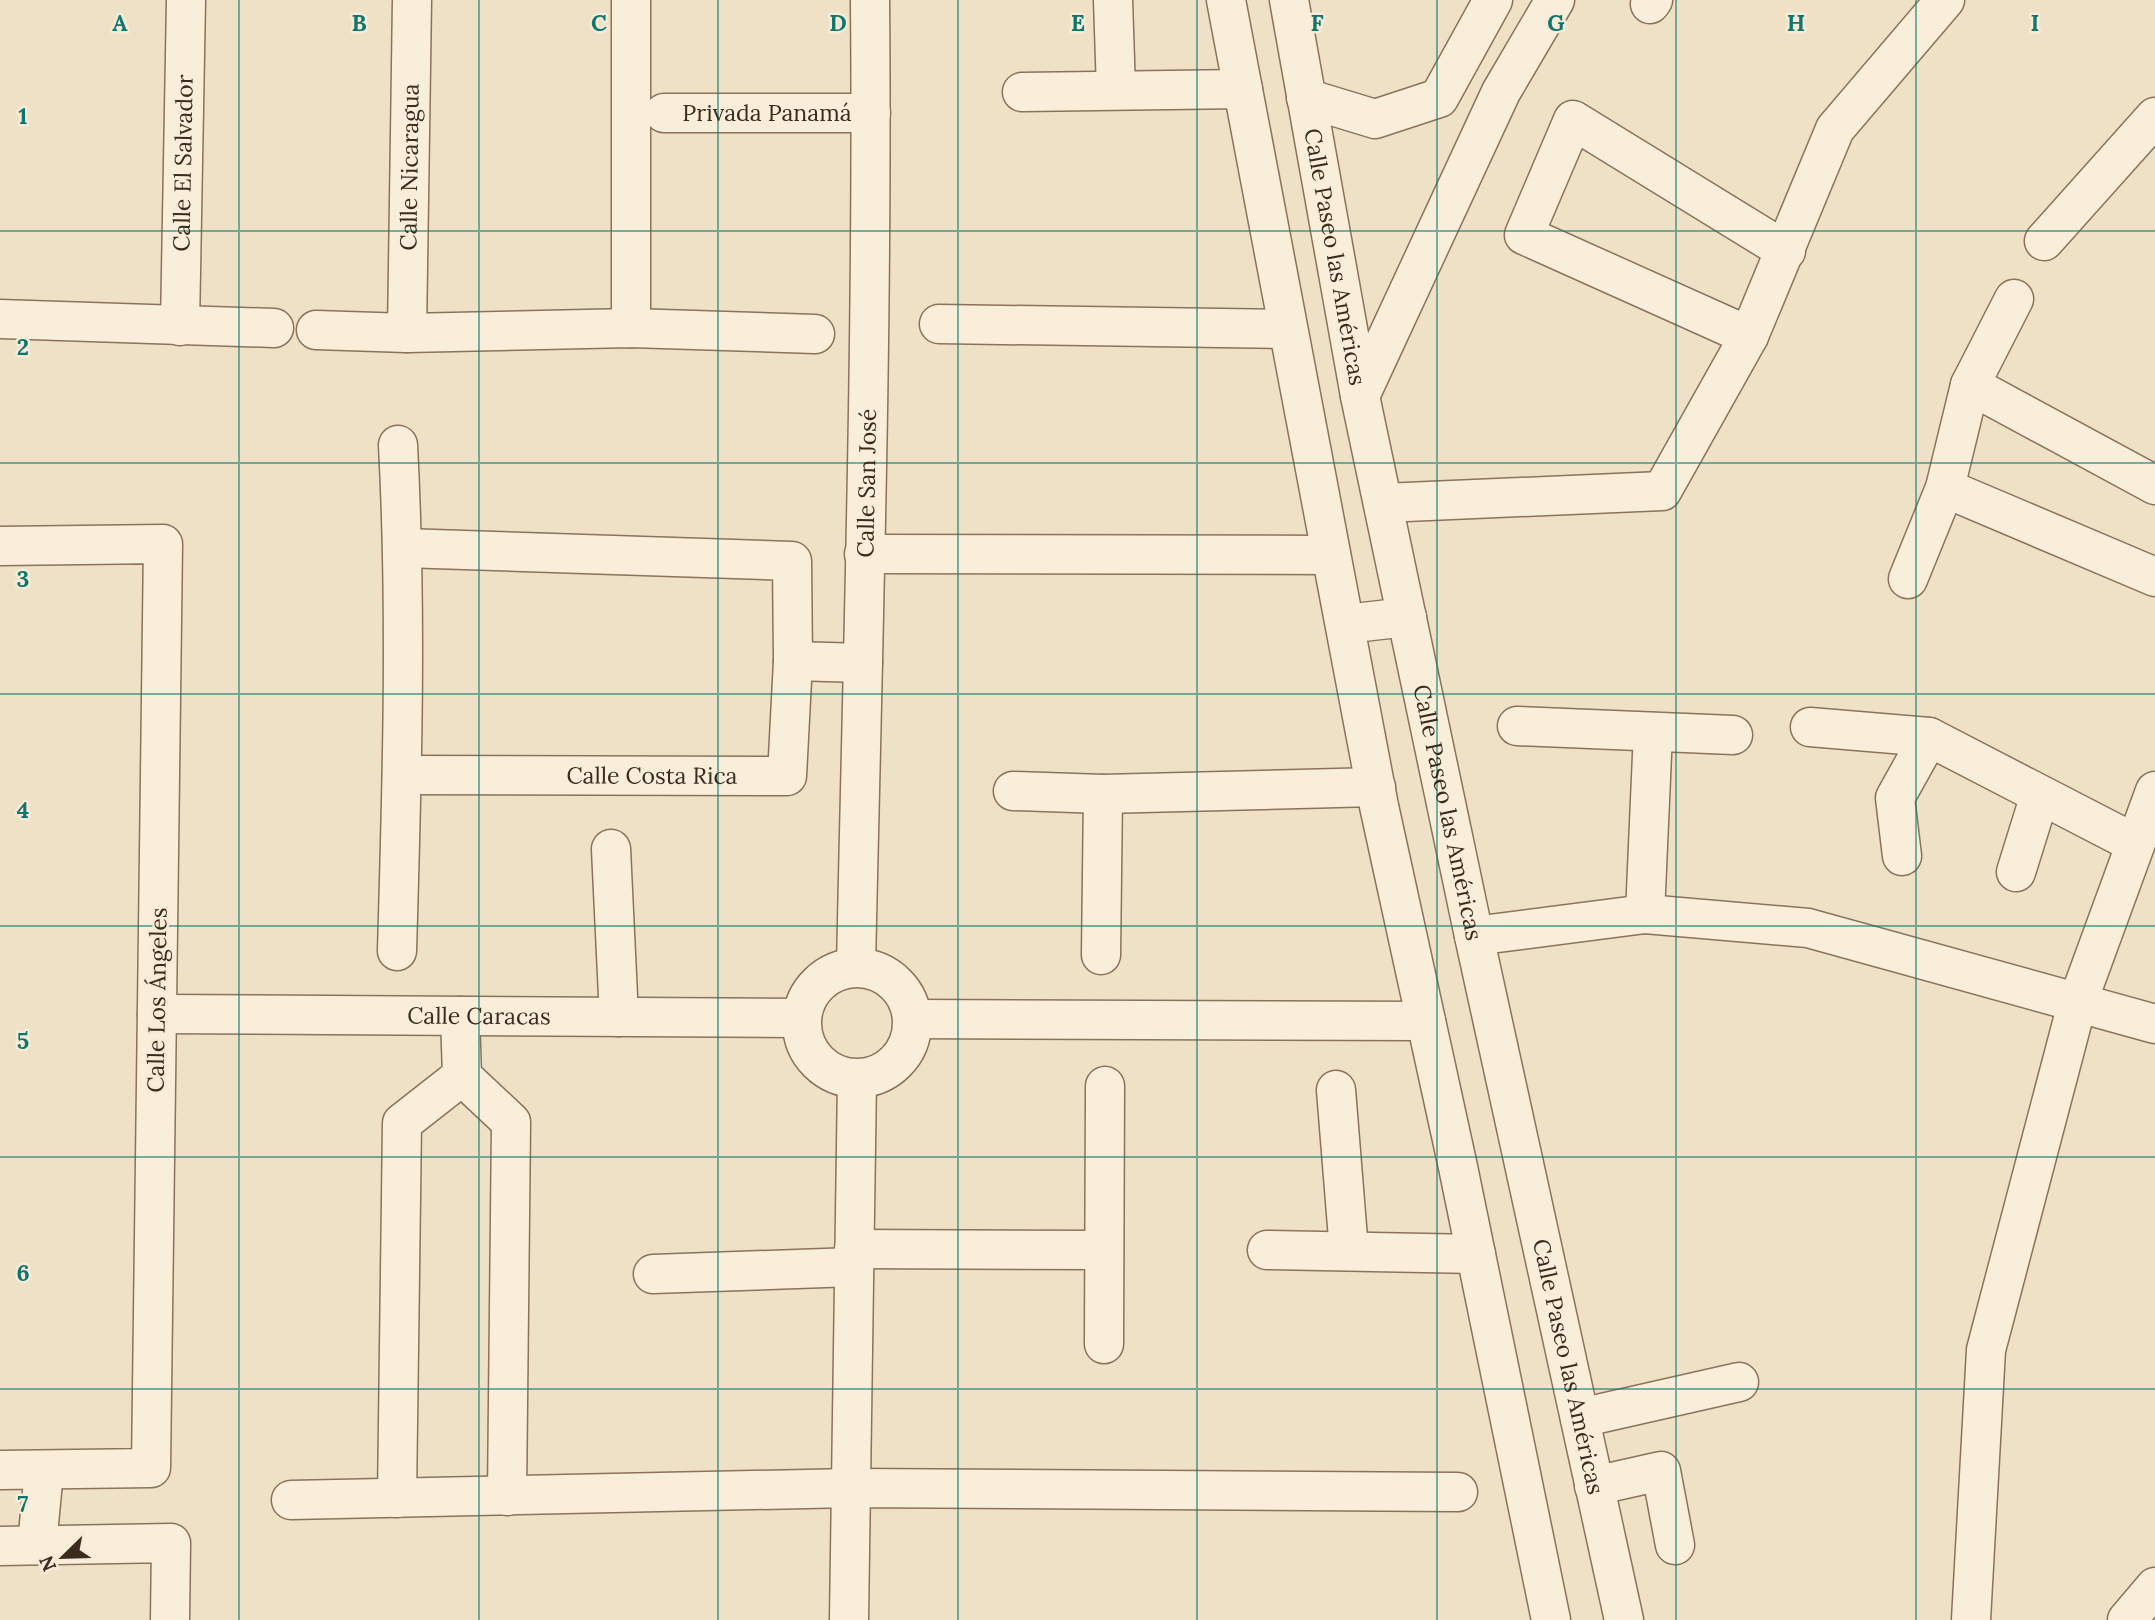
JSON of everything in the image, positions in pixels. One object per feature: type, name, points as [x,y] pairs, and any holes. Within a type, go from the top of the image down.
[{"type":"street","name":"Calle El Salvador","points":[[180,326],[186,0]]},
{"type":"street","name":"Calle Nicaragua","points":[[407,333],[412,0]]},
{"type":"street","points":[[631,0],[631,328]]},
{"type":"street","name":"Calle San José","points":[[856,966],[871,113],[870,0]]},
{"type":"street","points":[[1113,0],[1116,90]]},
{"type":"street","points":[[1226,0],[1376,787],[1551,1620]]},
{"type":"street","name":"Calle Paseo las Américas","points":[[1289,0],[1360,396],[1474,936],[1624,1620]]},
{"type":"street","points":[[1307,98],[1375,119],[1438,98],[1493,0]]},
{"type":"street","points":[[1360,396],[1501,92],[1555,0]]},
{"type":"street","points":[[1383,503],[1661,491],[1749,335],[1835,130],[1945,0]]},
{"type":"street","points":[[1022,92],[1243,89]]},
{"type":"street","name":"Privada Panamá","points":[[664,113],[871,113]]},
{"type":"street","points":[[2044,241],[2155,117]]},
{"type":"street","points":[[1749,335],[1524,235],[1573,120],[1786,251]]},
{"type":"street","points":[[1908,579],[1945,488],[1970,386],[2014,299]]},
{"type":"street","points":[[0,319],[274,328]]},
{"type":"street","points":[[939,324],[1288,329]]},
{"type":"street","points":[[316,330],[407,333],[631,328],[815,334]]},
{"type":"street","points":[[1970,386],[2155,485]]},
{"type":"street","points":[[397,951],[402,775],[403,548],[398,445]]},
{"type":"street","points":[[1945,488],[2155,577]]},
{"type":"street","name":"Calle Los Ángeles","points":[[0,546],[163,544],[151,1468],[0,1470]]},
{"type":"street","name":"Calle Costa Rica","points":[[402,775],[787,776],[793,661],[792,561],[403,548]]},
{"type":"street","points":[[864,554],[1331,555]]},
{"type":"street","points":[[1345,624],[1407,617]]},
{"type":"street","points":[[793,661],[863,663]]},
{"type":"street","points":[[1517,726],[1733,735]]},
{"type":"street","points":[[1810,727],[1929,737],[2134,843]]},
{"type":"street","points":[[1645,914],[1653,732]]},
{"type":"street","points":[[1902,856],[1895,798],[1929,737]]},
{"type":"street","points":[[1013,791],[1103,794],[1376,787]]},
{"type":"street","points":[[1971,1620],[1986,1350],[2077,1004],[2155,790]]},
{"type":"street","points":[[1101,955],[1103,794]]},
{"type":"street","points":[[2017,872],[2040,794]]},
{"type":"street","points":[[611,849],[619,1017]]},
{"type":"street","points":[[1474,936],[1645,914],[1808,928],[2155,1024]]},
{"type":"street","points":[[856,966],[883,973],[904,992],[914,1019],[907,1049],[886,1071],[857,1079],[827,1071],[806,1048],[801,1018],[810,992],[829,973],[856,966]]},
{"type":"street","name":"Calle Caracas","points":[[157,1014],[801,1018]]},
{"type":"street","points":[[460,1016],[461,1076],[511,1122],[507,1496]]},
{"type":"street","points":[[914,1019],[1426,1021]]},
{"type":"street","points":[[397,1498],[402,1123],[461,1076]]},
{"type":"street","points":[[849,1620],[857,1079]]},
{"type":"street","points":[[1104,1344],[1105,1086]]},
{"type":"street","points":[[1336,1090],[1349,1251]]},
{"type":"street","points":[[653,1274],[853,1258],[1104,1250]]},
{"type":"street","points":[[1267,1250],[1476,1254]]},
{"type":"street","points":[[1580,1418],[1739,1382]]},
{"type":"street","points":[[37,1545],[44,1471]]},
{"type":"street","points":[[1594,1486],[1661,1471],[1675,1545]]},
{"type":"street","points":[[291,1500],[851,1488],[1458,1492]]},
{"type":"street","points":[[0,1546],[171,1543],[170,1620]]},
{"type":"street","points":[[2127,1620],[2155,1587]]}]
